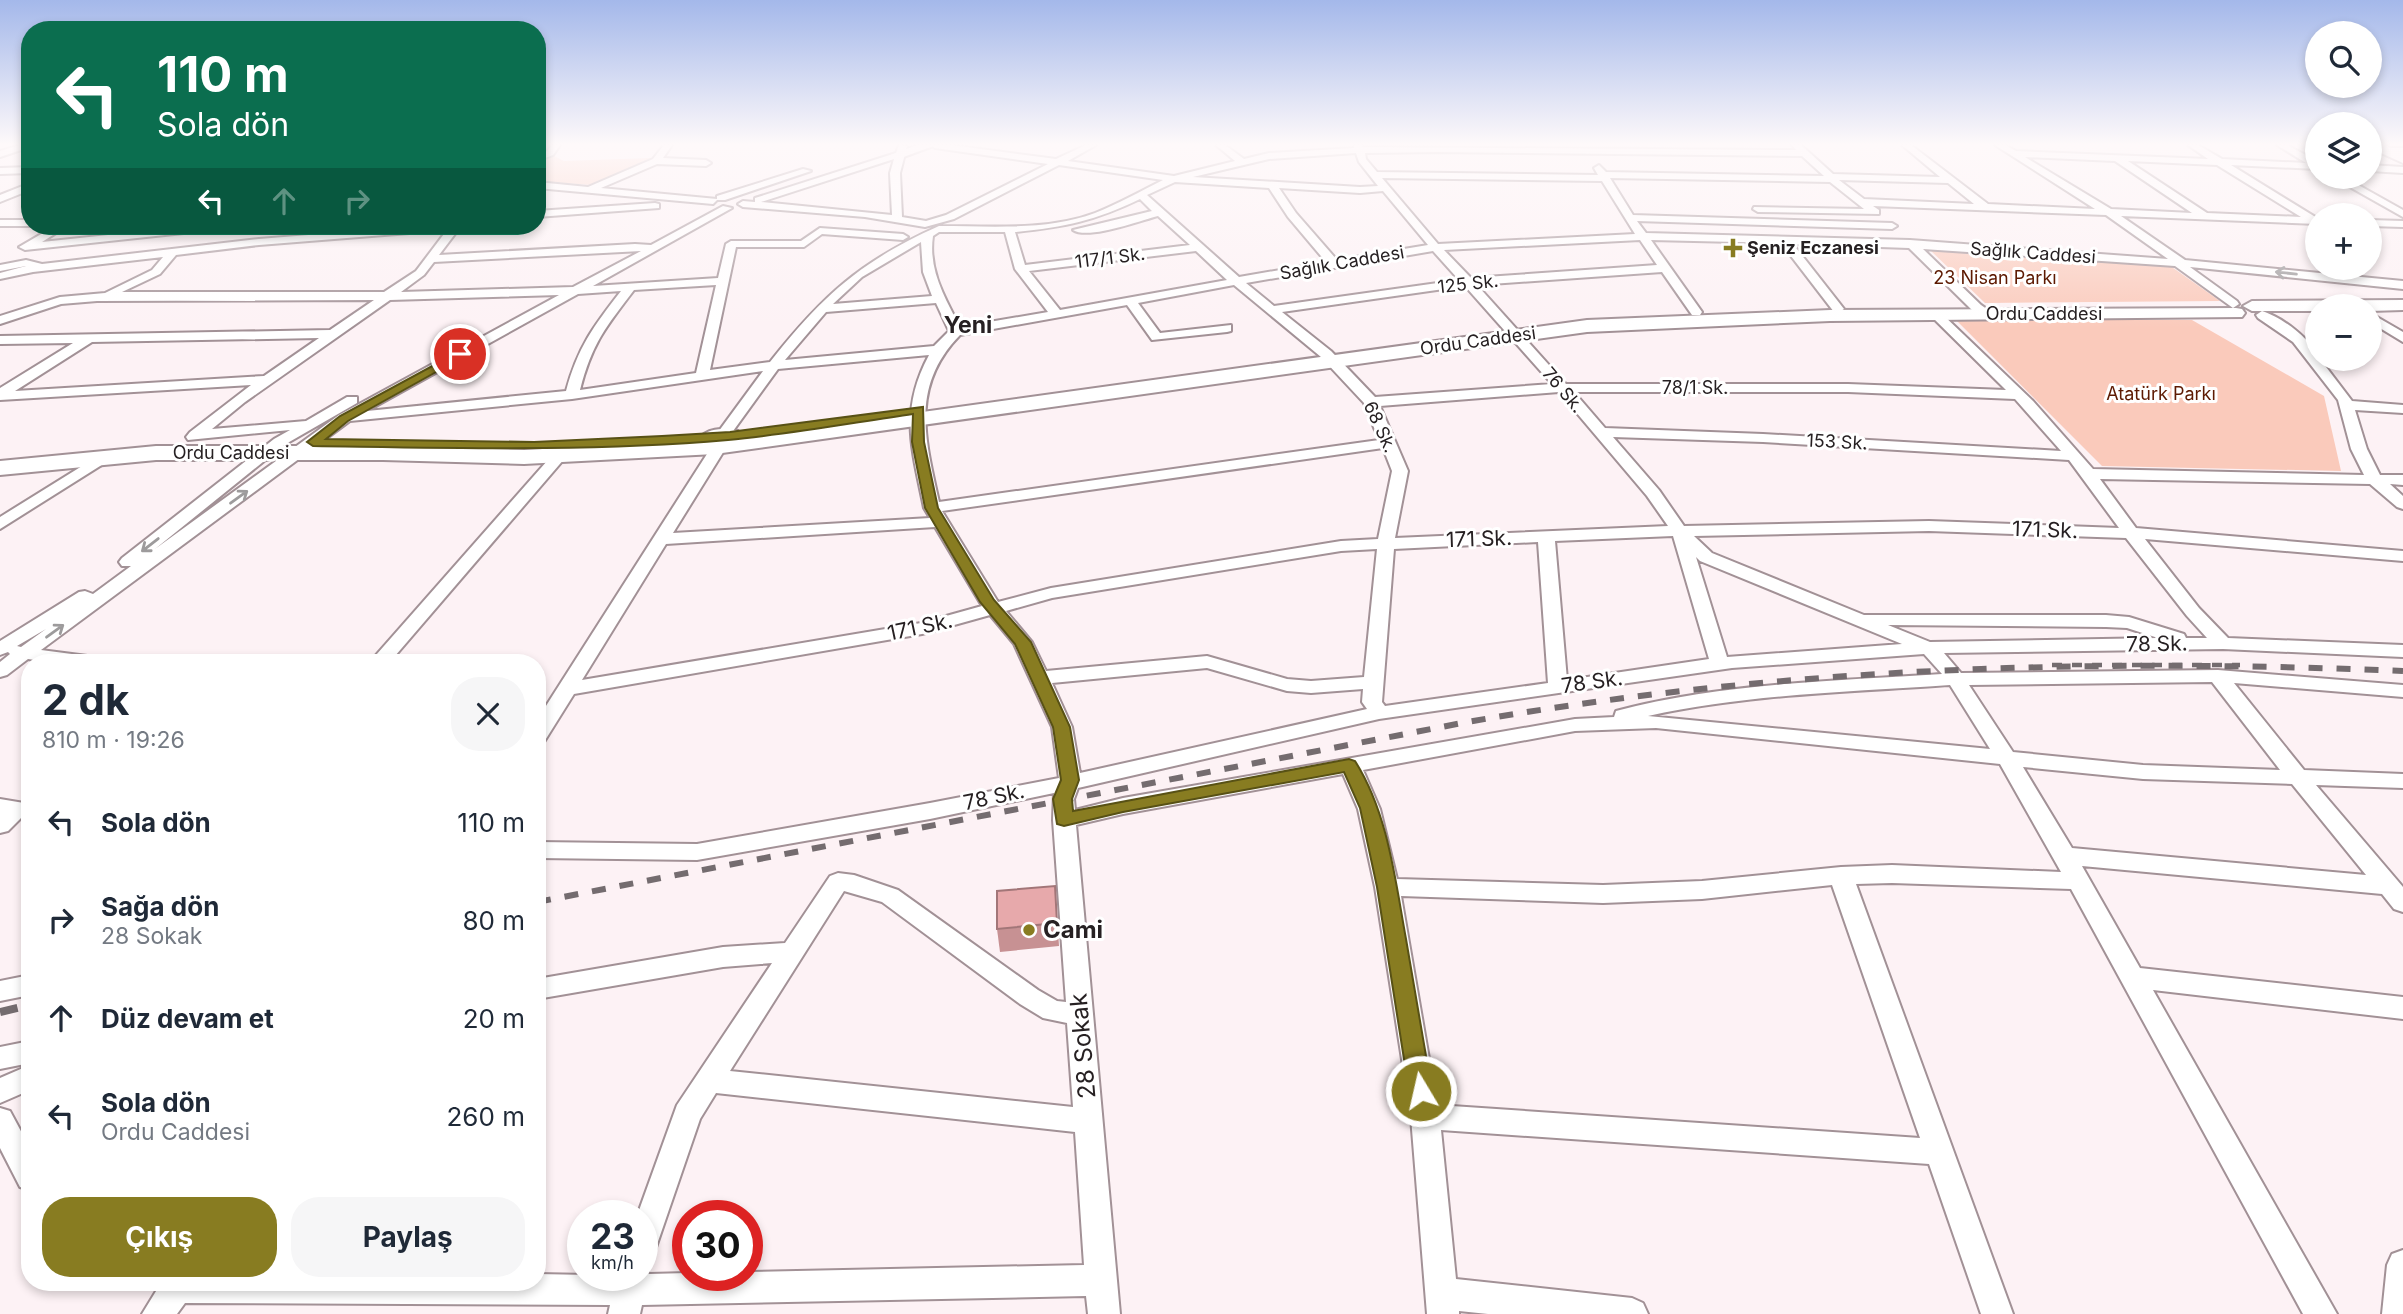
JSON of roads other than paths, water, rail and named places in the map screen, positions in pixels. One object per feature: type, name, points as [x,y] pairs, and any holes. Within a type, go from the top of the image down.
[{"type":"main road","name":"Ordu Caddesi","points":[[0,459],[191,439],[560,455],[721,441],[1512,331],[1696,312],[1838,309],[2247,310],[2403,305]]},
{"type":"main road","name":"Ordu Caddesi","points":[[2247,310],[2305,312]]},
{"type":"main road","name":"Ordu Caddesi","points":[[1512,331],[1709,317],[1936,315],[1983,311]]},
{"type":"main road","points":[[2382,314],[2403,313]]},
{"type":"main road","name":"Ordu Caddesi","points":[[0,468],[293,443],[534,446],[721,441]]},
{"type":"street","points":[[546,216],[646,206]]},
{"type":"street","points":[[673,209],[692,206]]},
{"type":"street","points":[[562,253],[613,258],[652,249],[711,206]]},
{"type":"street","points":[[25,653],[293,443],[344,418],[575,291],[711,206]]},
{"type":"street","points":[[776,206],[900,219],[928,228],[1010,233],[1107,227],[1159,212]]},
{"type":"street","points":[[899,206],[900,219]]},
{"type":"street","points":[[546,723],[663,539],[721,441],[797,335],[852,281],[880,259],[928,228],[971,206]]},
{"type":"street","points":[[1010,233],[1065,224],[1098,215],[1117,206]]},
{"type":"street","name":"68 Sk.","points":[[1153,206],[1237,282],[1330,358],[1371,402],[1400,471],[1386,542],[1373,682],[1372,702],[1379,713]]},
{"type":"street","points":[[1286,206],[1334,264]]},
{"type":"street","name":"76 Sk.","points":[[1402,206],[1653,493],[1680,532],[1720,664]]},
{"type":"street","points":[[1621,206],[1696,312]]},
{"type":"street","points":[[1751,209],[1763,206]]},
{"type":"street","points":[[1823,206],[1875,212]]},
{"type":"street","points":[[1867,206],[1892,226],[1983,311]]},
{"type":"street","points":[[1968,206],[2305,221]]},
{"type":"street","points":[[2099,206],[2311,356],[2347,405],[2359,449],[2374,479],[2403,504]]},
{"type":"street","points":[[2190,206],[2205,216]]},
{"type":"street","points":[[546,216],[661,210]]},
{"type":"street","points":[[1629,218],[1892,226]]},
{"type":"street","points":[[0,223],[21,223]]},
{"type":"street","points":[[2382,223],[2403,224]]},
{"type":"street","points":[[880,259],[903,237],[928,228]]},
{"type":"street","points":[[928,228],[925,244],[928,272],[956,332]]},
{"type":"street","points":[[702,375],[731,244],[804,244],[820,231],[903,237]]},
{"type":"street","points":[[1010,233],[1021,269],[1056,313]]},
{"type":"street","points":[[0,272],[5,261],[46,235]]},
{"type":"street","points":[[25,247],[137,235]]},
{"type":"street","points":[[261,239],[266,235]]},
{"type":"street","points":[[0,272],[300,235]]},
{"type":"street","points":[[27,268],[261,239],[348,235]]},
{"type":"street","points":[[191,439],[266,380],[420,273],[448,235]]},
{"type":"street","name":"Sağlık Caddesi","points":[[956,332],[1435,247],[1642,236],[1912,245],[2182,263],[2403,285]]},
{"type":"street","points":[[312,238],[321,243],[402,243]]},
{"type":"street","points":[[1784,240],[1838,309]]},
{"type":"street","name":"117/1 Sk.","points":[[1021,269],[1199,247]]},
{"type":"street","points":[[104,297],[156,272],[173,252]]},
{"type":"street","points":[[430,259],[562,253],[633,254]]},
{"type":"street","points":[[0,649],[91,591],[293,443],[613,258]]},
{"type":"street","name":"125 Sk.","points":[[1271,310],[1467,282],[1665,268]]},
{"type":"street","points":[[0,320],[60,300],[104,297],[390,296],[575,291],[721,281]]},
{"type":"street","points":[[572,395],[583,357],[592,340],[631,287]]},
{"type":"street","points":[[479,293],[531,303]]},
{"type":"street","points":[[825,308],[940,299]]},
{"type":"street","points":[[1130,300],[1157,337],[1227,327]]},
{"type":"street","name":"78 Sk.","points":[[1936,315],[2019,395],[2089,474],[2193,612],[2223,643]]},
{"type":"street","points":[[2382,323],[2403,338]]},
{"type":"street","name":"28 Sokak","points":[[956,332],[938,349],[922,380],[918,442],[936,515],[988,602],[1023,642],[1062,727],[1070,780],[1063,799],[1064,820],[1104,1314]]},
{"type":"street","points":[[0,340],[334,334]]},
{"type":"street","points":[[0,395],[89,339]]},
{"type":"street","points":[[344,418],[572,395],[774,365],[938,349]]},
{"type":"street","points":[[0,395],[266,380]]},
{"type":"street","name":"78/1 Sk.","points":[[1371,402],[1562,388],[1848,388],[2019,395]]},
{"type":"street","points":[[2347,405],[2403,409]]},
{"type":"street","name":"153 Sk.","points":[[1599,432],[1776,438],[2074,457]]},
{"type":"street","points":[[191,439],[293,443]]},
{"type":"street","points":[[663,539],[936,515],[1388,443]]},
{"type":"street","points":[[387,654],[560,455]]},
{"type":"street","points":[[0,524],[103,458]]},
{"type":"street","points":[[2089,474],[2403,480]]},
{"type":"street","name":"171 Sk.","points":[[567,689],[922,628],[1051,593],[1341,546],[1386,542],[1929,526],[2131,533],[2403,556]]},
{"type":"street","points":[[1680,532],[1706,556],[1929,648],[1955,679],[2006,757],[2064,856],[2130,978],[2321,1314]]},
{"type":"street","points":[[1546,537],[1558,687]]},
{"type":"street","points":[[1858,618],[2106,621],[2129,624],[2192,643]]},
{"type":"street","points":[[2223,643],[2403,651]]},
{"type":"street","name":"78 Sk.","points":[[546,850],[696,852],[930,811],[1070,780],[1122,772],[1379,713],[1720,664],[1929,648],[2223,643]]},
{"type":"street","points":[[0,649],[32,654]]},
{"type":"street","points":[[0,671],[21,656]]},
{"type":"street","points":[[1039,678],[1207,662],[1226,665],[1275,684],[1301,686],[1373,682]]},
{"type":"street","points":[[2218,676],[2298,778],[2395,894]]},
{"type":"street","points":[[1064,820],[1123,806],[1575,725],[1673,704],[1798,690],[1955,679],[2218,676],[2401,693]]},
{"type":"street","points":[[1575,725],[1656,722],[2143,772],[2403,781]]},
{"type":"street","points":[[1349,765],[1369,808],[1387,887],[1425,1117],[1442,1304],[1632,1314]]},
{"type":"street","points":[[2064,856],[2395,894]]},
{"type":"street","points":[[1387,887],[1603,894],[1702,890],[1841,876],[1949,876],[2077,881]]},
{"type":"street","points":[[1841,876],[1997,1314]]},
{"type":"street","points":[[658,1200],[687,1114],[838,882],[854,884],[890,896],[1028,997],[1052,1011],[1080,1014]]},
{"type":"street","points":[[546,987],[723,957],[792,951]]},
{"type":"street","points":[[2130,978],[2403,1008]]},
{"type":"street","points":[[0,991],[21,987]]},
{"type":"street","points":[[0,1058],[21,1054]]},
{"type":"street","points":[[708,1080],[1089,1121]]},
{"type":"street","points":[[0,1091],[21,1081]]},
{"type":"street","points":[[1425,1117],[1939,1152]]},
{"type":"street","points":[[0,1120],[21,1160]]},
{"type":"street","points":[[2398,1314],[2403,1265]]},
{"type":"street","points":[[517,1291],[630,1293],[1101,1280]]},
{"type":"street","points":[[158,1314],[174,1291]]},
{"type":"railway","points":[[2052,665],[2240,665]]},
{"type":"railway","points":[[546,900],[1462,723],[1696,689],[1931,671],[2049,667],[2285,667],[2403,671]]},
{"type":"railway","points":[[0,1012],[21,1007]]},
{"type":"place","name":"Şeniz Eczanesi","points":[[1733,248]]},
{"type":"place","name":"Cami","points":[[1029,930]]},
{"type":"district","name":"Yeni","points":[[968,325]]},
{"type":"park label","name":"23 Nisan Parkı","points":[[1995,278]]},
{"type":"park label","name":"Atatürk Parkı","points":[[2161,394]]}]
